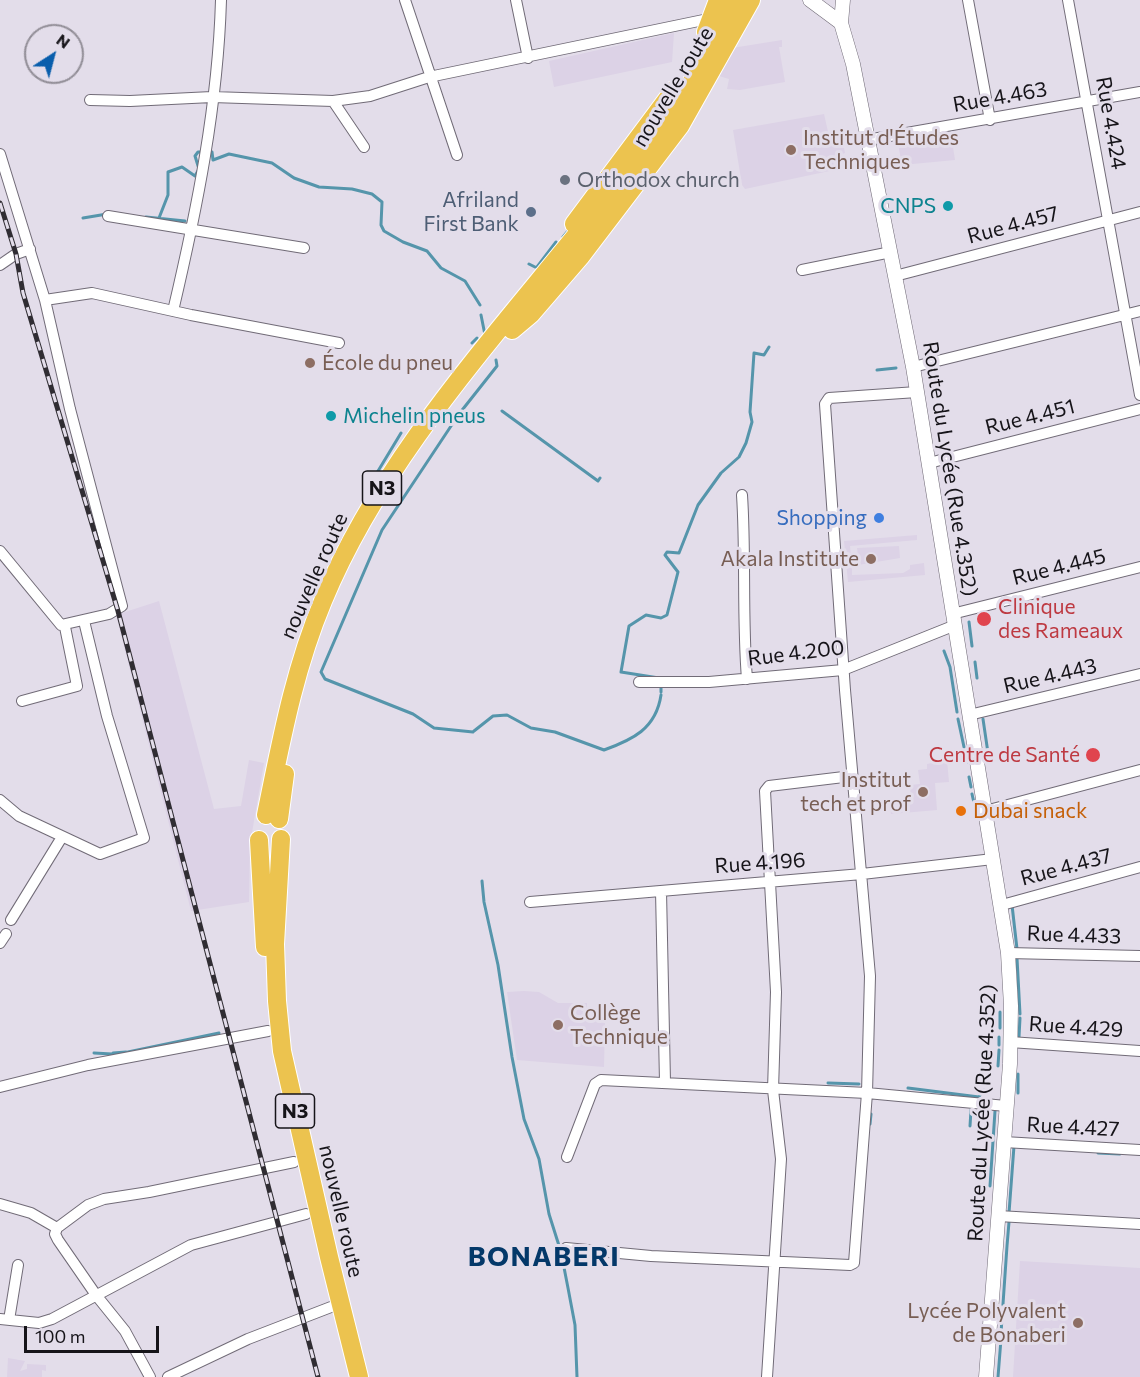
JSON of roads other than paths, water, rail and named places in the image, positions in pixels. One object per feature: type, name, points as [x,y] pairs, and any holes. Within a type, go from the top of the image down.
[{"type":"highway","name":"nouvelle route","points":[[508,328],[553,289],[674,135],[717,64],[751,0]]},
{"type":"highway","name":"nouvelle route","points":[[508,328],[515,302],[671,95],[723,8]]},
{"type":"highway","name":"nouvelle route","points":[[272,817],[304,686],[335,598],[379,511],[406,469],[508,328],[591,226],[597,214],[664,127],[723,8]]},
{"type":"highway","points":[[272,817],[284,832],[280,839],[270,844],[259,840],[254,830],[255,824],[272,817]]},
{"type":"highway","name":"nouvelle route","points":[[280,839],[275,944],[282,1051],[359,1377]]},
{"type":"highway","name":"nouvelle route","points":[[259,840],[268,1031],[306,1214],[349,1377]]},
{"type":"main road","points":[[802,0],[825,9]]},
{"type":"main road","points":[[810,0],[841,23]]},
{"type":"main road","points":[[841,23],[843,0]]},
{"type":"main road","name":"Route du Lycée (Rue 4.352)","points":[[841,23],[853,64],[913,367],[952,620],[1002,905],[1008,953],[1011,1006],[1010,1042],[986,1377]]},
{"type":"street","points":[[173,311],[207,151],[220,39],[221,0]]},
{"type":"street","points":[[405,0],[457,155]]},
{"type":"street","points":[[516,0],[528,58]]},
{"type":"street","points":[[968,0],[990,120]]},
{"type":"street","name":"Rue 4.424","points":[[1068,0],[1140,395]]},
{"type":"street","points":[[90,100],[130,101],[212,97],[333,101],[370,96],[429,77],[528,58],[723,8]]},
{"type":"street","name":"Rue 4.463","points":[[867,140],[1140,92]]},
{"type":"street","points":[[333,101],[364,147]]},
{"type":"street","points":[[0,153],[45,300],[70,409],[124,602],[123,606],[108,614],[65,627],[58,624],[0,551]]},
{"type":"street","name":"Rue 4.457","points":[[895,276],[1140,212]]},
{"type":"street","points":[[108,216],[304,248]]},
{"type":"street","points":[[0,265],[16,254],[30,249]]},
{"type":"street","points":[[802,270],[891,252]]},
{"type":"street","points":[[45,300],[92,293],[339,343]]},
{"type":"street","points":[[913,367],[1140,311]]},
{"type":"street","points":[[566,1248],[651,1256],[850,1265],[854,1263],[867,1093],[870,976],[843,670],[826,402],[829,398],[917,392]]},
{"type":"street","name":"Rue 4.451","points":[[929,463],[1140,409]]},
{"type":"street","points":[[742,495],[746,551],[743,634],[747,679]]},
{"type":"street","points":[[0,571],[8,562]]},
{"type":"street","name":"Rue 4.445","points":[[952,620],[1140,567]]},
{"type":"street","name":"Rue 4.200","points":[[639,682],[709,682],[843,670],[952,620]]},
{"type":"street","points":[[0,800],[14,813],[102,855],[144,838],[107,716],[84,621]]},
{"type":"street","points":[[22,701],[77,686],[65,627]]},
{"type":"street","name":"Rue 4.443","points":[[969,716],[1140,674]]},
{"type":"street","points":[[985,811],[1140,770]]},
{"type":"street","points":[[767,1377],[776,1261],[781,1145],[774,1090],[776,992],[766,788],[852,776]]},
{"type":"street","points":[[10,920],[62,837]]},
{"type":"street","name":"Rue 4.196","points":[[530,902],[862,874],[993,859]]},
{"type":"street","name":"Rue 4.437","points":[[1002,905],[1140,867]]},
{"type":"street","points":[[662,891],[664,1082]]},
{"type":"street","name":"Rue 4.433","points":[[1008,953],[1140,956]]},
{"type":"street","points":[[0,1086],[88,1065],[268,1031]]},
{"type":"street","name":"Rue 4.429","points":[[1010,1042],[1140,1051]]},
{"type":"street","points":[[567,1157],[597,1082],[664,1082],[774,1090],[867,1093],[1006,1106]]},
{"type":"street","name":"Rue 4.427","points":[[1004,1142],[1140,1150]]},
{"type":"street","points":[[150,1377],[125,1331],[96,1295],[58,1240],[55,1234],[57,1228],[88,1205],[105,1199],[294,1162]]},
{"type":"street","points":[[0,1203],[22,1209],[57,1228]]},
{"type":"street","points":[[18,1265],[4,1320],[39,1323],[51,1319],[196,1243],[228,1237],[306,1214]]},
{"type":"street","points":[[998,1216],[1140,1224]]},
{"type":"street","points":[[168,1377],[258,1335],[331,1307]]},
{"type":"waterway","points":[[159,218],[168,195],[168,172],[182,167],[195,176],[199,169],[195,156],[198,152],[212,152],[213,160],[229,154],[272,163],[294,178],[319,187],[352,189],[372,194],[382,202],[381,225],[384,231],[403,242],[427,251],[441,268],[465,281],[480,305]]},
{"type":"waterway","points":[[83,218],[107,214]]},
{"type":"waterway","points":[[146,217],[185,221]]},
{"type":"waterway","points":[[563,237],[568,231]]},
{"type":"waterway","points":[[537,267],[556,242]]},
{"type":"waterway","points":[[529,264],[535,267]]},
{"type":"waterway","points":[[481,315],[485,335]]},
{"type":"waterway","points":[[472,343],[477,338]]},
{"type":"waterway","points":[[659,678],[621,672],[629,626],[646,615],[661,618],[667,615],[678,572],[665,555],[667,552],[679,553],[698,505],[721,473],[739,457],[752,422],[750,412],[754,353],[764,355],[769,347]]},
{"type":"waterway","points":[[473,732],[434,728],[413,714],[325,679],[321,672],[382,530],[459,414],[497,366],[496,360]]},
{"type":"waterway","points":[[877,370],[896,368]]},
{"type":"waterway","points":[[502,411],[598,481],[600,478]]},
{"type":"waterway","points":[[372,481],[401,433]]},
{"type":"waterway","points":[[969,622],[972,646]]},
{"type":"waterway","points":[[944,651],[950,667],[957,712]]},
{"type":"waterway","points":[[975,662],[977,678]]},
{"type":"waterway","points":[[661,684],[661,692]]},
{"type":"waterway","points":[[474,731],[493,716],[507,715],[531,728],[555,732],[604,750],[641,732],[654,717],[661,695]]},
{"type":"waterway","points":[[958,719],[964,747]]},
{"type":"waterway","points":[[983,719],[988,753]]},
{"type":"waterway","points":[[965,754],[967,762]]},
{"type":"waterway","points":[[969,777],[971,787]]},
{"type":"waterway","points":[[972,794],[974,803]]},
{"type":"waterway","points":[[482,881],[524,1119],[539,1159],[549,1214],[561,1252],[568,1288],[575,1325],[577,1377]]},
{"type":"waterway","points":[[1012,905],[1017,949]]},
{"type":"waterway","points":[[1017,958],[1020,1014]]},
{"type":"waterway","points":[[1000,1012],[1000,1028]]},
{"type":"waterway","points":[[1019,1037],[1020,1018]]},
{"type":"waterway","points":[[128,1052],[219,1033]]},
{"type":"waterway","points":[[999,1037],[999,1045]]},
{"type":"waterway","points":[[998,1066],[999,1050]]},
{"type":"waterway","points":[[113,1053],[126,1052]]},
{"type":"waterway","points":[[94,1053],[112,1054]]},
{"type":"waterway","points":[[1018,1074],[1018,1093]]},
{"type":"waterway","points":[[828,1083],[859,1084]]},
{"type":"waterway","points":[[908,1088],[979,1097],[984,1090]]},
{"type":"waterway","points":[[970,1126],[971,1110]]},
{"type":"waterway","points":[[990,1186],[995,1111]]},
{"type":"waterway","points":[[870,1124],[871,1114]]},
{"type":"waterway","points":[[1009,1213],[1014,1146]]},
{"type":"waterway","points":[[1098,1153],[1120,1154]]},
{"type":"waterway","points":[[1007,1246],[1009,1222]]},
{"type":"waterway","points":[[1001,1333],[1007,1246]]},
{"type":"waterway","points":[[998,1377],[1001,1339]]},
{"type":"railway","points":[[0,203],[16,254],[23,293],[118,611],[318,1377]]},
{"type":"place","name":"Institut d'Études Techniques","points":[[791,150]]},
{"type":"place","name":"Orthodox church","points":[[565,180]]},
{"type":"place","name":"CNPS","points":[[948,206]]},
{"type":"place","name":"Afriland First Bank","points":[[531,212]]},
{"type":"place","name":"École du pneu","points":[[310,363]]},
{"type":"place","name":"Michelin pneus","points":[[331,416]]},
{"type":"place","name":"Shopping","points":[[879,518]]},
{"type":"place","name":"Akala Institute","points":[[871,559]]},
{"type":"place","name":"Clinique des Rameaux","points":[[984,619]]},
{"type":"place","name":"Centre de Santé","points":[[1093,755]]},
{"type":"place","name":"Institut tech et prof","points":[[923,792]]},
{"type":"place","name":"Dubai snack","points":[[961,811]]},
{"type":"place","name":"Collège Technique","points":[[558,1025]]},
{"type":"place","name":"Lycée Polyvalent de Bonaberi","points":[[1078,1323]]},
{"type":"district","name":"BONABERI","points":[[544,1257]]}]
